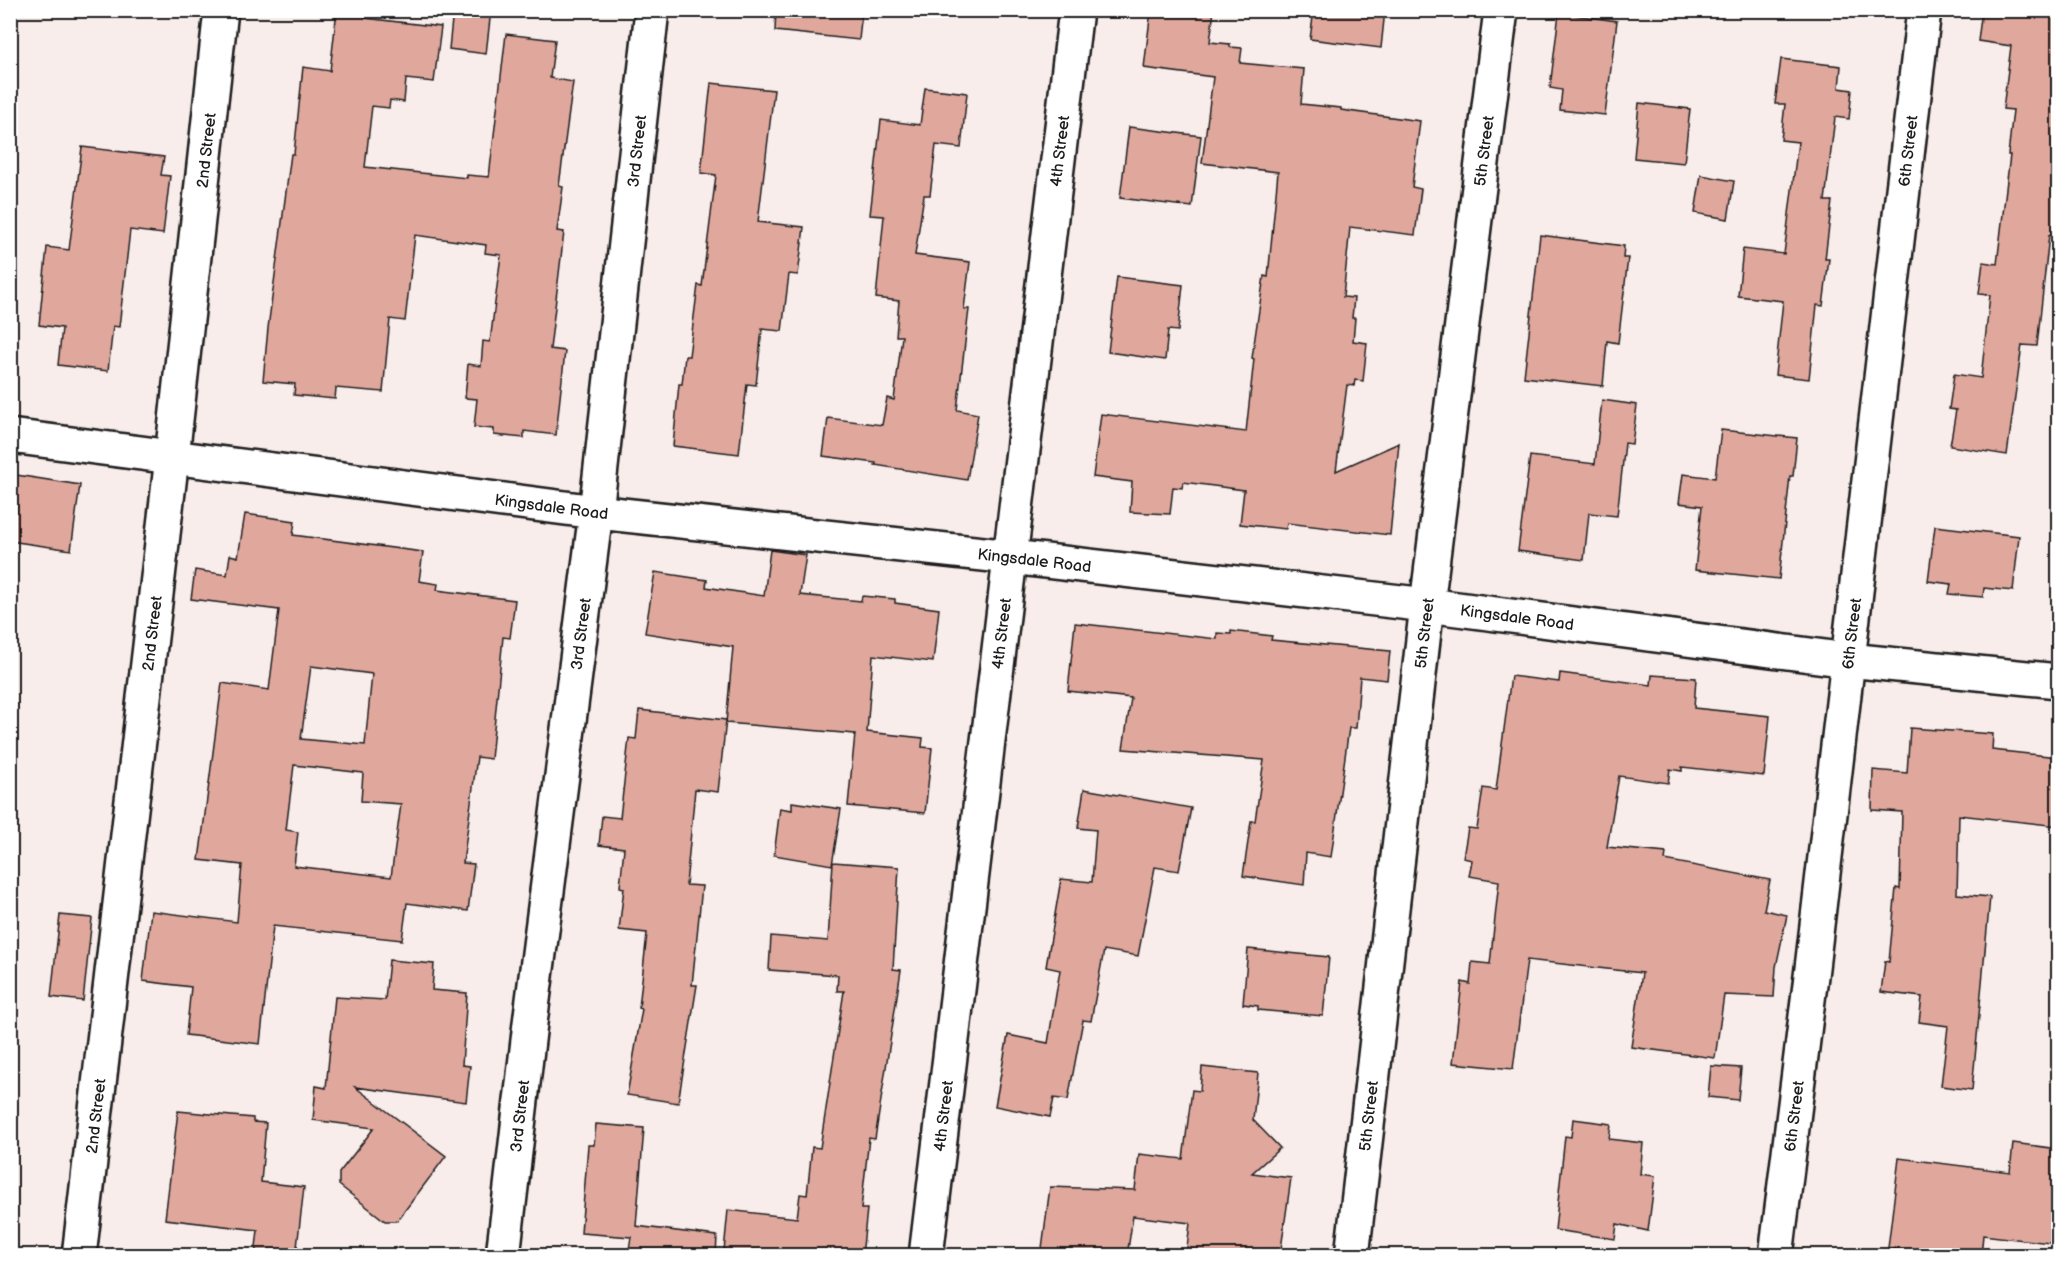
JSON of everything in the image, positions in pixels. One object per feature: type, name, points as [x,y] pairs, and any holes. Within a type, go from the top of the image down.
[{"type":"street","name":"2nd Street","points":[[79,1256],[172,457],[220,10]]},
{"type":"street","name":"3rd Street","points":[[503,1256],[530,1023],[596,512],[652,10]]},
{"type":"street","name":"4th Street","points":[[926,1256],[1076,10]]},
{"type":"street","name":"5th Street","points":[[1352,1256],[1427,605],[1501,10]]},
{"type":"street","name":"6th Street","points":[[1776,1256],[1924,10]]},
{"type":"street","name":"Kingsdale Road","points":[[10,436],[596,512],[1427,605],[1848,660],[2058,681]]},
{"type":"building","points":[[337,10],[366,10],[365,18],[441,27],[434,82],[406,79],[404,102],[390,100],[389,108],[372,106],[365,167],[467,178],[467,175],[489,177],[506,34],[555,40],[550,78],[573,82],[559,186],[563,187],[557,231],[564,232],[550,349],[565,351],[556,435],[524,431],[524,438],[494,435],[494,429],[474,427],[477,399],[465,398],[468,364],[481,366],[483,341],[490,342],[501,255],[485,253],[486,245],[415,235],[405,321],[390,319],[383,392],[336,388],[335,399],[294,395],[295,384],[263,381],[291,154],[294,154],[303,67],[330,71]]},
{"type":"building","points":[[453,10],[491,10],[486,54],[449,49]]},
{"type":"building","points":[[776,10],[862,10],[859,40],[775,31]]},
{"type":"building","points":[[1151,10],[1214,10],[1210,42],[1242,48],[1240,63],[1304,69],[1301,104],[1420,121],[1412,187],[1421,189],[1415,235],[1350,227],[1343,297],[1354,298],[1353,341],[1367,343],[1363,381],[1355,380],[1354,386],[1347,385],[1336,471],[1399,443],[1390,535],[1287,523],[1286,529],[1240,524],[1244,490],[1183,482],[1182,488],[1173,487],[1170,514],[1130,512],[1132,482],[1093,477],[1101,414],[1246,432],[1254,359],[1252,358],[1264,276],[1268,277],[1278,172],[1202,163],[1213,77],[1144,68]]},
{"type":"building","points":[[1314,10],[1385,10],[1381,48],[1310,39]]},
{"type":"building","points":[[1982,10],[2058,10],[2057,236],[2049,235],[2037,346],[2022,345],[2007,455],[1950,446],[1956,410],[1949,409],[1954,374],[1981,378],[1990,295],[1979,294],[1983,262],[1997,264],[2010,155],[2008,155],[2013,110],[2003,109],[2011,46],[1978,41]]},
{"type":"building","points":[[1559,13],[1617,21],[1605,115],[1560,110],[1562,90],[1550,88]]},
{"type":"building","points":[[1781,59],[1841,66],[1839,88],[1852,90],[1849,119],[1835,117],[1825,201],[1832,201],[1825,259],[1829,259],[1823,306],[1817,305],[1809,379],[1775,375],[1783,301],[1738,296],[1743,249],[1784,254],[1798,142],[1781,140],[1785,104],[1775,104]]},
{"type":"building","points":[[711,83],[774,90],[758,222],[804,227],[798,275],[789,274],[782,331],[762,329],[756,385],[747,384],[739,454],[673,446],[679,384],[682,384],[685,356],[689,356],[698,285],[702,286],[716,175],[701,173]]},
{"type":"building","points":[[925,88],[967,93],[961,148],[936,145],[930,195],[924,195],[915,255],[970,262],[964,309],[969,309],[957,410],[978,414],[967,480],[875,465],[876,463],[823,456],[828,418],[882,425],[887,398],[894,400],[902,336],[896,336],[899,301],[876,298],[884,216],[870,215],[881,120],[920,125]]},
{"type":"building","points":[[1639,103],[1690,109],[1684,163],[1634,158]]},
{"type":"building","points":[[1129,127],[1201,136],[1192,207],[1120,198]]},
{"type":"building","points":[[82,147],[164,157],[161,175],[170,176],[163,234],[130,230],[119,327],[113,326],[108,371],[58,365],[62,328],[39,325],[47,247],[69,250]]},
{"type":"building","points":[[1701,175],[1734,181],[1728,219],[1695,213]]},
{"type":"building","points":[[1540,235],[1624,246],[1623,258],[1628,258],[1618,343],[1607,341],[1603,386],[1524,377]]},
{"type":"building","points":[[1117,277],[1183,285],[1178,331],[1168,330],[1165,360],[1108,352]]},
{"type":"building","points":[[1602,400],[1637,405],[1632,444],[1625,443],[1617,516],[1589,513],[1584,560],[1518,551],[1530,456],[1595,464]]},
{"type":"building","points":[[1721,430],[1797,438],[1793,476],[1790,476],[1779,579],[1695,570],[1702,506],[1679,503],[1683,474],[1715,478]]},
{"type":"building","points":[[10,474],[80,485],[71,550],[10,541]]},
{"type":"building","points":[[245,514],[295,521],[293,535],[423,552],[419,581],[438,584],[437,590],[515,600],[510,638],[503,637],[491,759],[477,757],[463,863],[474,864],[468,911],[407,903],[402,940],[273,926],[260,1044],[186,1035],[191,987],[143,981],[151,911],[237,922],[242,865],[199,860],[222,683],[269,690],[279,610],[191,599],[195,570],[227,575],[230,555],[238,557]],"holes":[[[311,666],[372,674],[365,745],[301,739]],[[294,765],[363,773],[361,801],[401,804],[391,877],[294,866],[298,832],[286,830]]]},
{"type":"building","points":[[1935,526],[2019,536],[2013,591],[1984,588],[1983,597],[1949,594],[1951,584],[1928,581]]},
{"type":"building","points":[[770,550],[806,555],[800,595],[861,601],[862,596],[895,599],[895,603],[939,609],[933,662],[873,655],[867,732],[923,738],[922,747],[932,748],[925,813],[848,806],[855,734],[726,723],[733,647],[645,633],[655,572],[707,580],[706,587],[764,596]]},
{"type":"building","points":[[1075,623],[1217,639],[1217,633],[1231,634],[1231,631],[1272,636],[1271,640],[1390,651],[1387,680],[1360,677],[1356,728],[1349,728],[1331,857],[1306,853],[1304,885],[1243,876],[1251,821],[1255,821],[1264,760],[1123,749],[1131,698],[1068,691]]},
{"type":"building","points":[[1560,673],[1651,685],[1652,675],[1696,678],[1694,708],[1770,716],[1764,776],[1682,767],[1682,771],[1670,769],[1668,783],[1619,776],[1607,847],[1666,853],[1665,860],[1770,880],[1764,910],[1787,915],[1776,967],[1774,997],[1724,995],[1715,1058],[1631,1047],[1642,973],[1527,960],[1513,1069],[1453,1063],[1462,982],[1470,984],[1472,962],[1490,964],[1499,881],[1469,876],[1472,860],[1463,858],[1468,828],[1477,829],[1483,788],[1496,790],[1511,676],[1559,682]]},
{"type":"building","points":[[639,710],[726,720],[718,792],[695,789],[686,885],[702,886],[692,985],[697,985],[678,1103],[627,1095],[642,1009],[639,1008],[647,933],[619,930],[624,888],[620,887],[624,848],[599,845],[602,816],[620,818],[629,738],[636,739]]},
{"type":"building","points":[[1910,728],[1993,734],[1992,750],[2058,757],[2058,826],[1959,815],[1957,894],[1990,897],[1972,1090],[1941,1086],[1948,1026],[1919,1022],[1922,997],[1881,992],[1885,961],[1889,962],[1896,888],[1900,889],[1902,812],[1872,810],[1873,770],[1907,773]]},
{"type":"building","points":[[1084,789],[1191,808],[1179,871],[1155,867],[1138,956],[1104,950],[1091,1021],[1083,1020],[1068,1100],[1054,1098],[1050,1117],[995,1106],[1008,1035],[1048,1043],[1060,970],[1046,967],[1061,879],[1092,882],[1096,830],[1078,828]]},
{"type":"building","points":[[792,802],[841,809],[832,865],[774,855],[780,808],[792,810]]},
{"type":"building","points":[[833,862],[899,867],[893,969],[901,970],[875,1139],[869,1138],[861,1209],[867,1209],[862,1256],[765,1256],[724,1251],[728,1210],[797,1218],[800,1194],[807,1195],[812,1147],[820,1148],[844,991],[837,991],[838,975],[769,970],[771,936],[828,941]]},
{"type":"building","points":[[60,915],[92,918],[83,1001],[51,997]]},
{"type":"building","points":[[1248,949],[1329,957],[1323,1016],[1258,1010],[1258,1006],[1243,1004]]},
{"type":"building","points":[[389,960],[434,964],[432,990],[467,993],[462,1065],[470,1066],[466,1102],[355,1087],[446,1156],[397,1221],[385,1221],[339,1185],[339,1173],[374,1128],[313,1120],[316,1086],[326,1088],[335,997],[385,1000]]},
{"type":"building","points":[[1711,1066],[1741,1068],[1738,1100],[1708,1097]]},
{"type":"building","points":[[1202,1067],[1258,1073],[1253,1120],[1280,1148],[1252,1173],[1291,1178],[1280,1256],[1186,1256],[1190,1223],[1133,1216],[1127,1256],[1041,1256],[1050,1187],[1135,1190],[1139,1154],[1183,1159],[1192,1090],[1200,1091]]},
{"type":"building","points":[[178,1111],[253,1118],[253,1122],[266,1123],[261,1182],[304,1187],[296,1256],[255,1256],[258,1230],[165,1219]]},
{"type":"building","points":[[1573,1119],[1611,1124],[1609,1139],[1643,1143],[1640,1174],[1655,1176],[1648,1231],[1617,1224],[1615,1239],[1555,1230],[1565,1136],[1571,1137]]},
{"type":"building","points":[[596,1124],[644,1128],[636,1226],[717,1236],[716,1256],[628,1256],[631,1237],[581,1233],[588,1145],[594,1145]]},
{"type":"building","points":[[2013,1143],[2058,1149],[2058,1244],[1983,1235],[1981,1256],[1951,1256],[1888,1248],[1899,1158],[2010,1172]]}]
